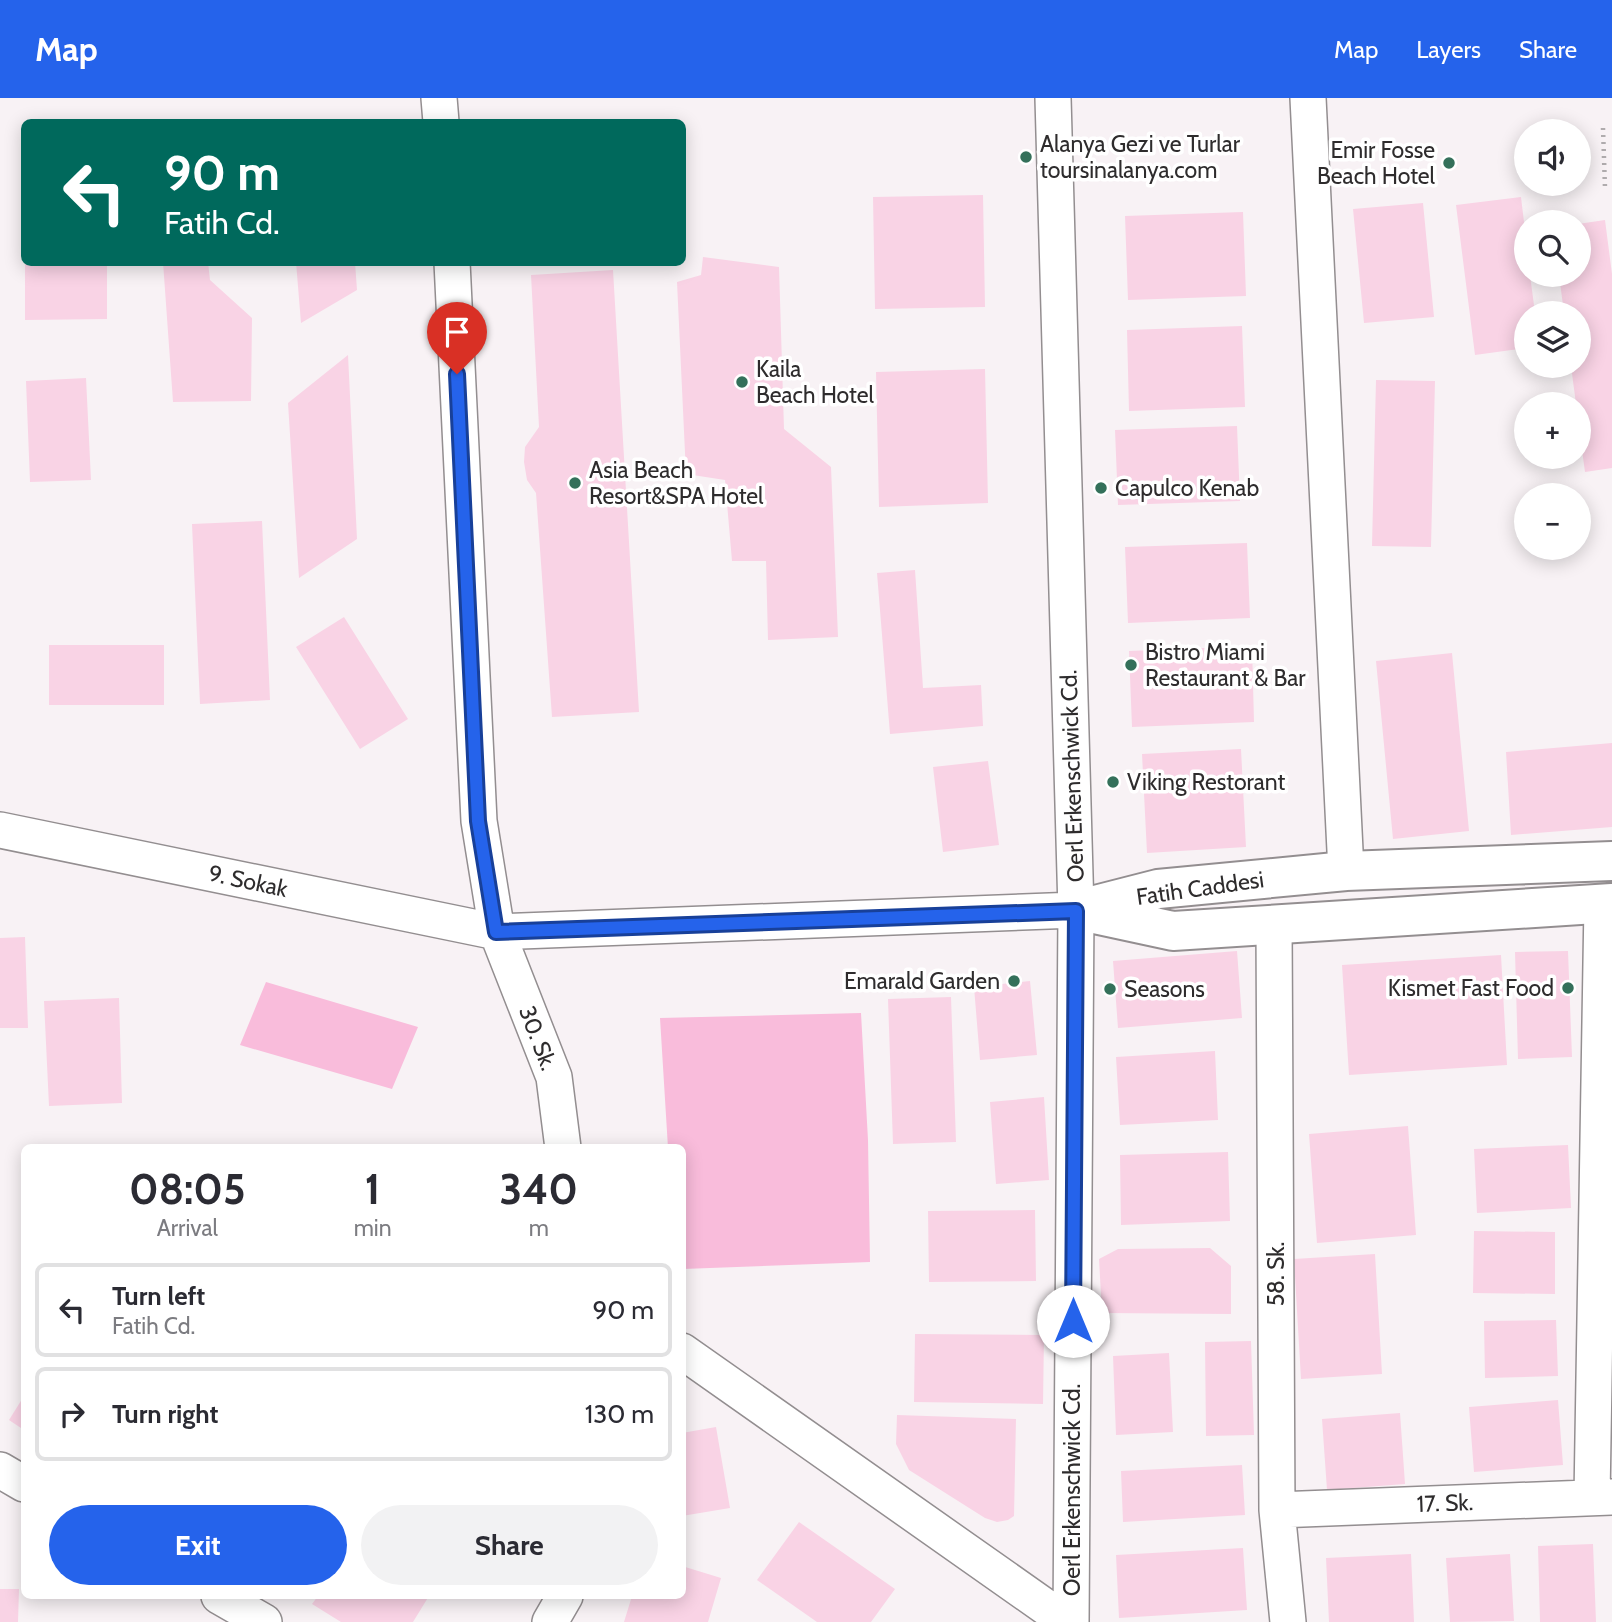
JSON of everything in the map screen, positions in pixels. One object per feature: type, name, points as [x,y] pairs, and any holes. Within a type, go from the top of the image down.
[{"type":"street","points":[[439,98],[441,119]]},
{"type":"street","name":"Oerl Erkenschwick Cd.","points":[[1053,98],[1076,911],[1069,1622]]},
{"type":"street","points":[[1308,98],[1346,871]]},
{"type":"street","name":"30. Sk.","points":[[452,266],[478,821],[496,932],[554,1077],[562,1144]]},
{"type":"street","name":"9. Sokak","points":[[0,830],[496,932],[1076,911]]},
{"type":"street","name":"Fatih Caddesi","points":[[1076,911],[1158,888],[1346,871],[1612,861]]},
{"type":"street","points":[[1602,1497],[1607,904]]},
{"type":"street","name":"Fatih Caddesi","points":[[1076,911],[1173,931],[1607,904]]},
{"type":"street","name":"58. Sk.","points":[[1274,925],[1277,1510],[1288,1622]]},
{"type":"street","points":[[686,1353],[1069,1622]]},
{"type":"street","points":[[0,1470],[21,1482]]},
{"type":"street","name":"17. Sk.","points":[[1277,1510],[1602,1497]]},
{"type":"street","points":[[224,1599],[264,1622]]},
{"type":"street","points":[[550,1622],[563,1599]]},
{"type":"path","points":[[1603,128],[1605,188]]},
{"type":"shaded area","points":[[266,982],[418,1027],[392,1089],[240,1045]]},
{"type":"shaded area","points":[[861,1013],[868,1140],[870,1262],[686,1269],[686,1144],[668,1144],[660,1018]]},
{"type":"building","points":[[983,195],[985,307],[875,309],[873,197]]},
{"type":"building","points":[[1521,197],[1523,210],[1514,210],[1514,287],[1532,287],[1533,301],[1514,301],[1514,350],[1475,355],[1456,205]]},
{"type":"building","points":[[1423,203],[1434,317],[1364,323],[1353,209]]},
{"type":"building","points":[[1243,212],[1246,296],[1128,300],[1125,216]]},
{"type":"building","points":[[1605,220],[1612,274],[1612,468],[1585,472],[1585,469],[1591,469],[1591,392],[1574,392],[1573,378],[1591,378],[1591,301],[1562,301],[1561,287],[1591,287],[1591,222]]},
{"type":"building","points":[[703,257],[779,267],[784,429],[831,467],[838,637],[768,640],[766,561],[732,561],[725,480],[686,474],[677,282],[701,275]]},
{"type":"building","points":[[25,266],[107,266],[107,319],[25,320]]},
{"type":"building","points":[[163,266],[208,266],[210,280],[252,318],[251,401],[173,402]]},
{"type":"building","points":[[296,266],[355,266],[357,290],[301,323]]},
{"type":"building","name":"Asia Beach Resort&SPA Hotel","points":[[613,270],[639,712],[552,717],[536,493],[527,480],[524,462],[525,447],[539,427],[531,275]]},
{"type":"building","points":[[1242,326],[1245,407],[1129,411],[1127,330]]},
{"type":"building","points":[[348,355],[357,539],[299,578],[288,403]]},
{"type":"building","points":[[985,369],[988,503],[879,507],[876,372]]},
{"type":"building","points":[[86,378],[91,480],[30,482],[26,381]]},
{"type":"building","points":[[1376,380],[1435,381],[1431,547],[1372,546]]},
{"type":"building","points":[[1237,426],[1240,501],[1118,505],[1115,430]]},
{"type":"building","points":[[262,521],[270,700],[200,704],[192,524]]},
{"type":"building","points":[[1247,543],[1250,618],[1128,623],[1125,547]]},
{"type":"building","points":[[915,570],[923,688],[981,685],[983,726],[890,734],[877,573]]},
{"type":"building","points":[[344,617],[408,719],[360,749],[296,647]]},
{"type":"building","points":[[49,645],[164,645],[164,705],[49,705]]},
{"type":"building","points":[[1252,646],[1254,722],[1132,727],[1129,651]]},
{"type":"building","points":[[1452,653],[1469,831],[1393,839],[1376,661]]},
{"type":"building","points":[[1612,743],[1612,827],[1511,835],[1506,752]]},
{"type":"building","points":[[1241,749],[1246,847],[1147,853],[1142,754]]},
{"type":"building","points":[[988,761],[999,845],[943,852],[933,767]]},
{"type":"building","points":[[25,937],[28,1028],[0,1028],[0,938]]},
{"type":"building","points":[[1237,951],[1242,1018],[1118,1028],[1113,961]]},
{"type":"building","points":[[1568,951],[1572,1057],[1518,1059],[1515,952]]},
{"type":"building","points":[[1501,955],[1507,1065],[1349,1075],[1342,965]]},
{"type":"building","points":[[1030,981],[1037,1055],[980,1060],[974,987]]},
{"type":"building","points":[[951,997],[956,1142],[893,1144],[888,999]]},
{"type":"building","points":[[119,998],[122,1103],[49,1106],[44,1001]]},
{"type":"building","points":[[1215,1051],[1218,1120],[1120,1125],[1116,1057]]},
{"type":"building","points":[[1044,1097],[1049,1180],[996,1184],[990,1102]]},
{"type":"building","points":[[1408,1126],[1416,1235],[1317,1243],[1309,1134]]},
{"type":"building","points":[[1568,1145],[1571,1208],[1477,1213],[1474,1149]]},
{"type":"building","points":[[1228,1152],[1230,1221],[1121,1225],[1120,1155]]},
{"type":"building","points":[[1035,1210],[1036,1281],[929,1282],[928,1211]]},
{"type":"building","points":[[1474,1231],[1555,1232],[1555,1294],[1473,1293]]},
{"type":"building","points":[[1210,1248],[1231,1266],[1231,1314],[1102,1313],[1099,1259],[1118,1249]]},
{"type":"building","points":[[1375,1254],[1382,1374],[1301,1379],[1294,1259]]},
{"type":"building","points":[[1556,1320],[1558,1376],[1485,1378],[1484,1321]]},
{"type":"building","points":[[915,1334],[1044,1335],[1043,1404],[914,1402]]},
{"type":"building","points":[[1251,1341],[1254,1435],[1206,1436],[1205,1342]]},
{"type":"building","points":[[1169,1353],[1173,1432],[1116,1435],[1113,1356]]},
{"type":"building","points":[[1558,1400],[1563,1465],[1474,1472],[1469,1407]]},
{"type":"building","points":[[21,1401],[21,1428],[9,1420]]},
{"type":"building","points":[[1400,1413],[1405,1484],[1327,1490],[1322,1419]]},
{"type":"building","points":[[897,1415],[1016,1419],[1014,1516],[997,1522],[985,1518],[909,1470],[896,1444]]},
{"type":"building","points":[[716,1427],[730,1508],[686,1515],[686,1432]]},
{"type":"building","points":[[1242,1465],[1245,1515],[1123,1522],[1121,1471]]},
{"type":"building","points":[[799,1522],[895,1589],[871,1622],[817,1622],[757,1580]]},
{"type":"building","points":[[1593,1544],[1596,1622],[1540,1622],[1538,1546]]},
{"type":"building","points":[[1243,1548],[1247,1610],[1119,1618],[1116,1555]]},
{"type":"building","points":[[1411,1554],[1414,1622],[1329,1622],[1326,1558]]},
{"type":"building","points":[[1510,1554],[1514,1621],[1450,1622],[1446,1558]]},
{"type":"building","points":[[686,1567],[721,1578],[708,1622],[624,1622],[631,1599],[686,1599]]},
{"type":"building","points":[[0,1589],[19,1589],[18,1622],[0,1622]]},
{"type":"building","points":[[316,1599],[427,1599],[413,1622],[341,1622],[312,1604]]},
{"type":"place","name":"Alanya Gezi ve Turlar toursinalanya.com","points":[[1026,157]]},
{"type":"place","name":"Emir Fosse Beach Hotel","points":[[1449,163]]},
{"type":"place","name":"Kaila Beach Hotel","points":[[742,382]]},
{"type":"place","name":"Asia Beach Resort&SPA Hotel","points":[[575,483]]},
{"type":"place","name":"Capulco Kenab","points":[[1101,488]]},
{"type":"place","name":"Bistro Miami Restaurant & Bar","points":[[1131,665]]},
{"type":"place","name":"Viking Restorant","points":[[1113,782]]},
{"type":"place","name":"Emarald Garden","points":[[1014,981]]},
{"type":"place","name":"Kismet Fast Food","points":[[1568,988]]},
{"type":"place","name":"Seasons","points":[[1110,989]]},
{"type":"route","points":[[457,374],[478,821],[496,932],[1076,911],[1073,1321]]}]
